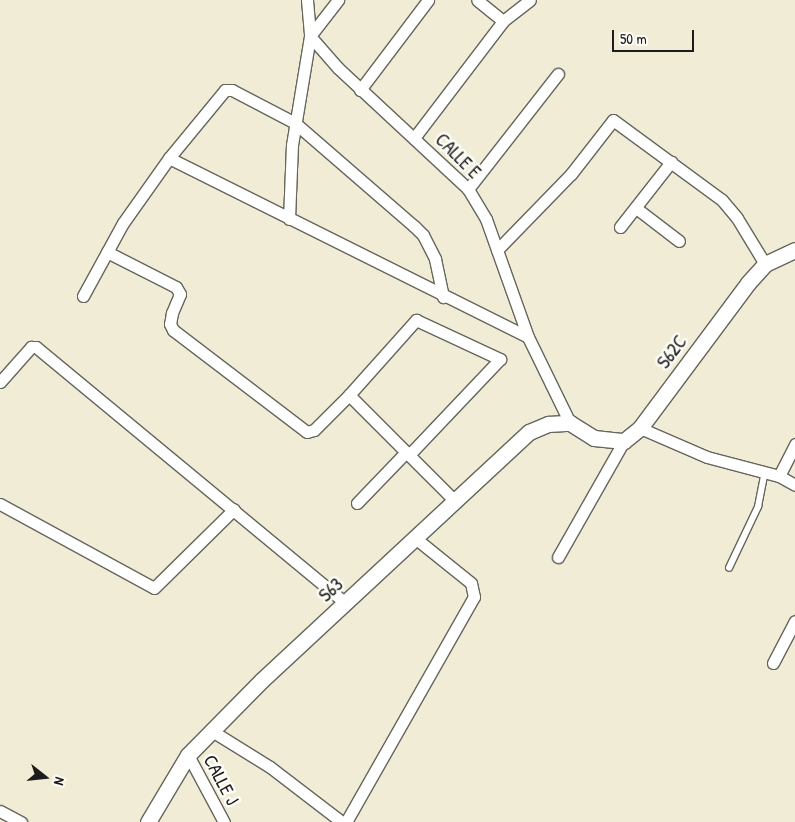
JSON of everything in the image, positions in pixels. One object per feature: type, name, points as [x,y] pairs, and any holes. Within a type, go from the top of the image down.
[{"type":"main road","name":"S62C","points":[[624,441],[640,428],[765,264],[795,250]]},
{"type":"main road","points":[[570,423],[594,438],[624,441]]},
{"type":"main road","name":"S63","points":[[148,822],[188,755],[346,603],[528,432],[548,424],[570,423]]},
{"type":"street","points":[[290,219],[295,123],[310,36],[307,0]]},
{"type":"street","points":[[310,36],[338,0]]},
{"type":"street","points":[[360,90],[428,0]]},
{"type":"street","points":[[477,0],[503,20]]},
{"type":"street","points":[[414,138],[503,20],[530,0]]},
{"type":"street","name":"CALLE E","points":[[310,36],[360,90],[468,189],[486,219],[528,337],[570,423]]},
{"type":"street","points":[[468,189],[558,74]]},
{"type":"street","points":[[83,296],[107,252],[169,158],[225,90],[232,90],[295,123],[326,146],[423,235],[435,259],[443,297]]},
{"type":"street","points":[[497,250],[571,174],[610,121],[616,120],[730,208],[765,264]]},
{"type":"street","points":[[169,158],[443,297],[528,337]]},
{"type":"street","points":[[620,227],[671,162]]},
{"type":"street","points":[[636,208],[679,240]]},
{"type":"street","points":[[107,252],[176,287],[180,294],[172,313],[170,324],[173,330],[301,430],[314,430],[349,395],[416,320],[500,359],[357,503]]},
{"type":"street","points":[[0,382],[31,347],[36,346],[346,603]]},
{"type":"street","points":[[349,395],[455,501]]},
{"type":"street","points":[[640,428],[707,457],[780,476],[795,485]]},
{"type":"street","points":[[558,557],[624,441]]},
{"type":"street","points":[[780,476],[795,444]]},
{"type":"street","points":[[0,504],[154,588],[234,509]]},
{"type":"street","points":[[212,731],[270,767],[344,822],[474,597],[471,582],[415,538]]},
{"type":"street","points":[[773,663],[795,621]]},
{"type":"street","name":"CALLE J","points":[[188,755],[224,822]]},
{"type":"street","points":[[0,811],[21,822]]},
{"type":"lane","points":[[729,568],[758,507],[765,472]]}]
